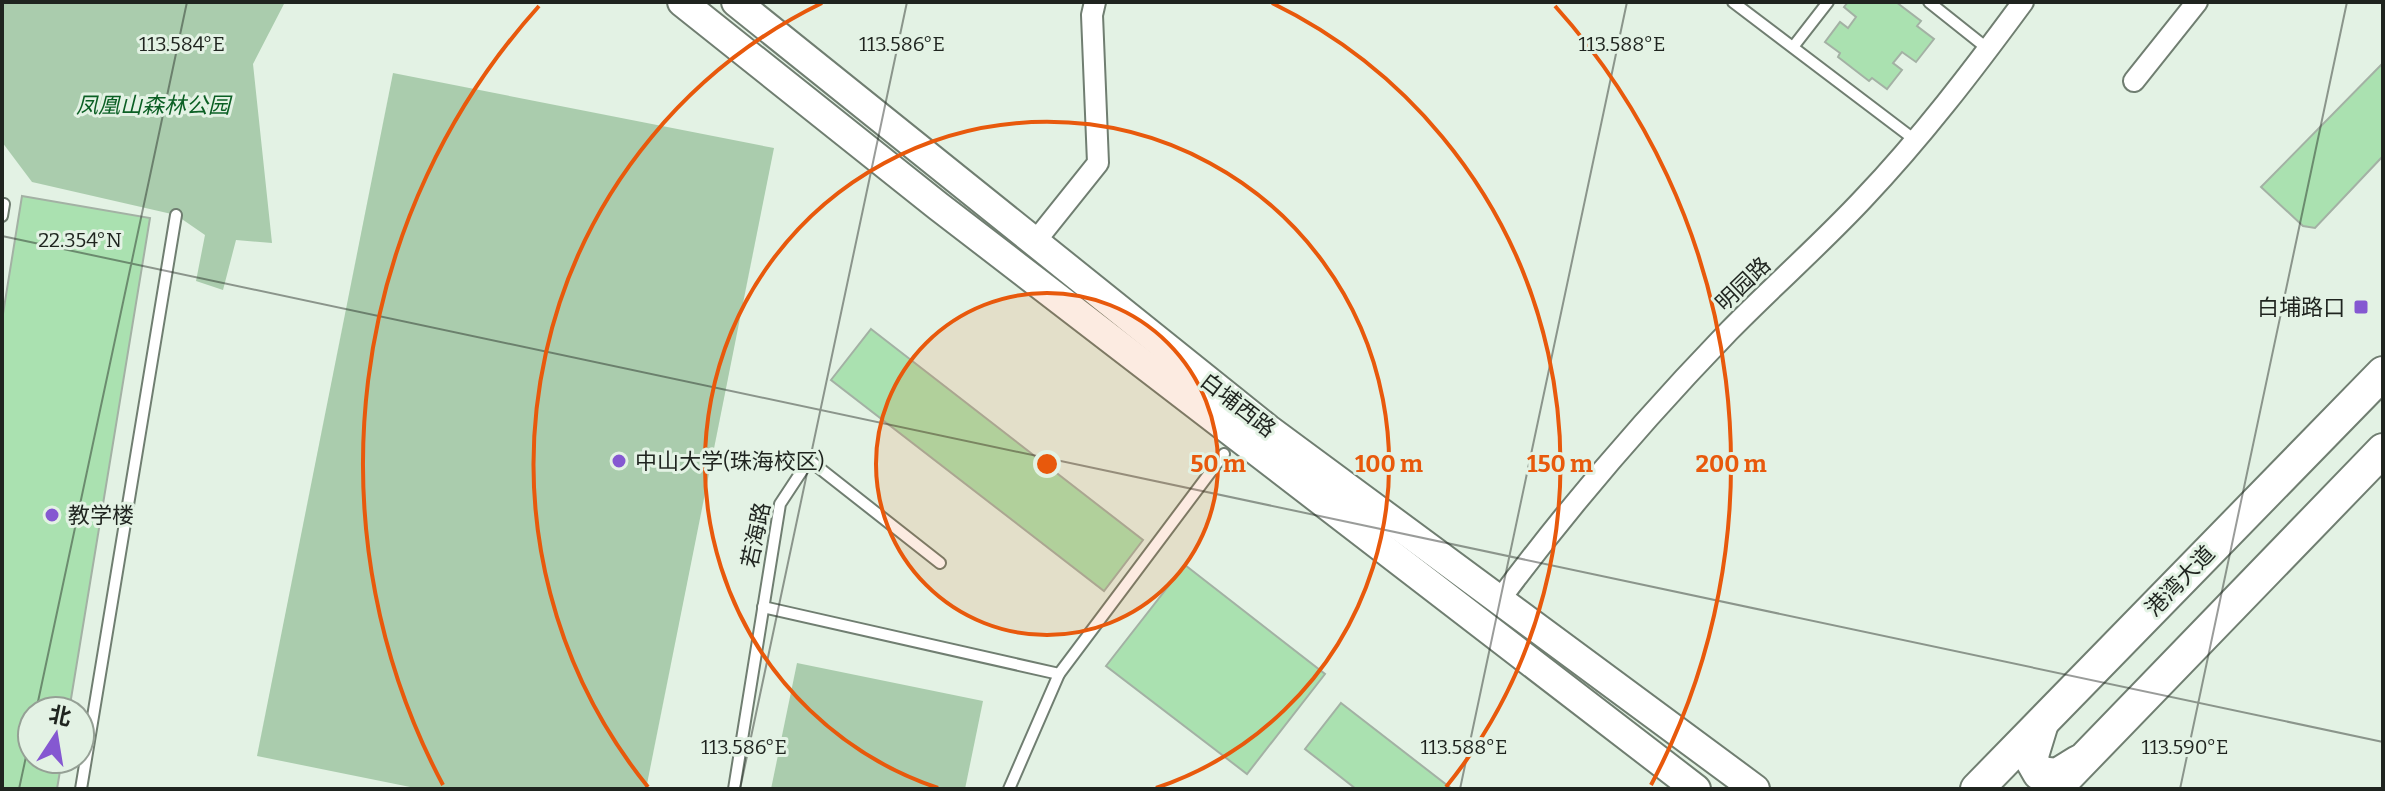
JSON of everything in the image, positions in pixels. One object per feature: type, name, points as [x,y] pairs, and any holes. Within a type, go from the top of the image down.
[{"type":"highway","name":"港湾大道","points":[[1977,788],[2383,373]]},
{"type":"highway","points":[[2055,789],[2383,450]]},
{"type":"highway","points":[[2042,723],[2031,759],[2039,773],[2057,775],[2084,759]]},
{"type":"main road","name":"白埔西路","points":[[682,2],[938,206],[1696,789]]},
{"type":"main road","name":"白埔西路","points":[[736,2],[1268,429],[1755,789]]},
{"type":"street","points":[[1034,243],[1098,163],[1092,15],[1095,2]]},
{"type":"street","name":"明园路","points":[[1498,602],[1547,537],[1650,415],[1731,329],[1863,199],[1915,140],[2023,2]]},
{"type":"street","points":[[2134,81],[2197,2]]},
{"type":"lane","points":[[1733,2],[1915,140]]},
{"type":"lane","points":[[1793,47],[1828,2]]},
{"type":"lane","points":[[1929,2],[1988,49]]},
{"type":"lane","points":[[81,789],[176,215]]},
{"type":"lane","points":[[1009,789],[1059,674],[1224,454]]},
{"type":"lane","name":"若海路","points":[[734,789],[780,504],[809,460],[940,563]]},
{"type":"lane","points":[[763,607],[1059,674]]},
{"type":"green space","name":"凤凰山森林公园","points":[[2,2],[285,2],[253,64],[272,243],[236,240],[223,290],[196,281],[205,235],[176,215],[32,182],[2,142]]},
{"type":"green space","points":[[393,73],[774,148],[646,789],[420,789],[257,756]]},
{"type":"green space","points":[[797,663],[983,701],[965,789],[771,789]]},
{"type":"building","points":[[1848,2],[1896,2],[1921,21],[1917,26],[1934,39],[1916,62],[1902,52],[1893,63],[1902,70],[1887,89],[1872,78],[1869,81],[1838,57],[1840,53],[1825,42],[1840,22],[1848,28],[1856,17],[1844,7]]},
{"type":"building","points":[[2383,63],[2383,156],[2315,228],[2303,226],[2261,187]]},
{"type":"building","name":"教学楼","points":[[22,196],[150,218],[72,695],[16,695],[16,775],[59,775],[57,789],[2,789],[2,320]]},
{"type":"building","points":[[871,329],[1143,540],[1104,591],[831,380]]},
{"type":"building","points":[[1185,565],[1325,674],[1247,774],[1106,666]]},
{"type":"building","points":[[1341,703],[1452,789],[1356,789],[1305,749]]},
{"type":"place","name":"白埔路口","points":[[2361,307]]},
{"type":"place","name":"中山大学(珠海校区)","points":[[619,461]]},
{"type":"place","name":"教学楼","points":[[52,515]]}]
